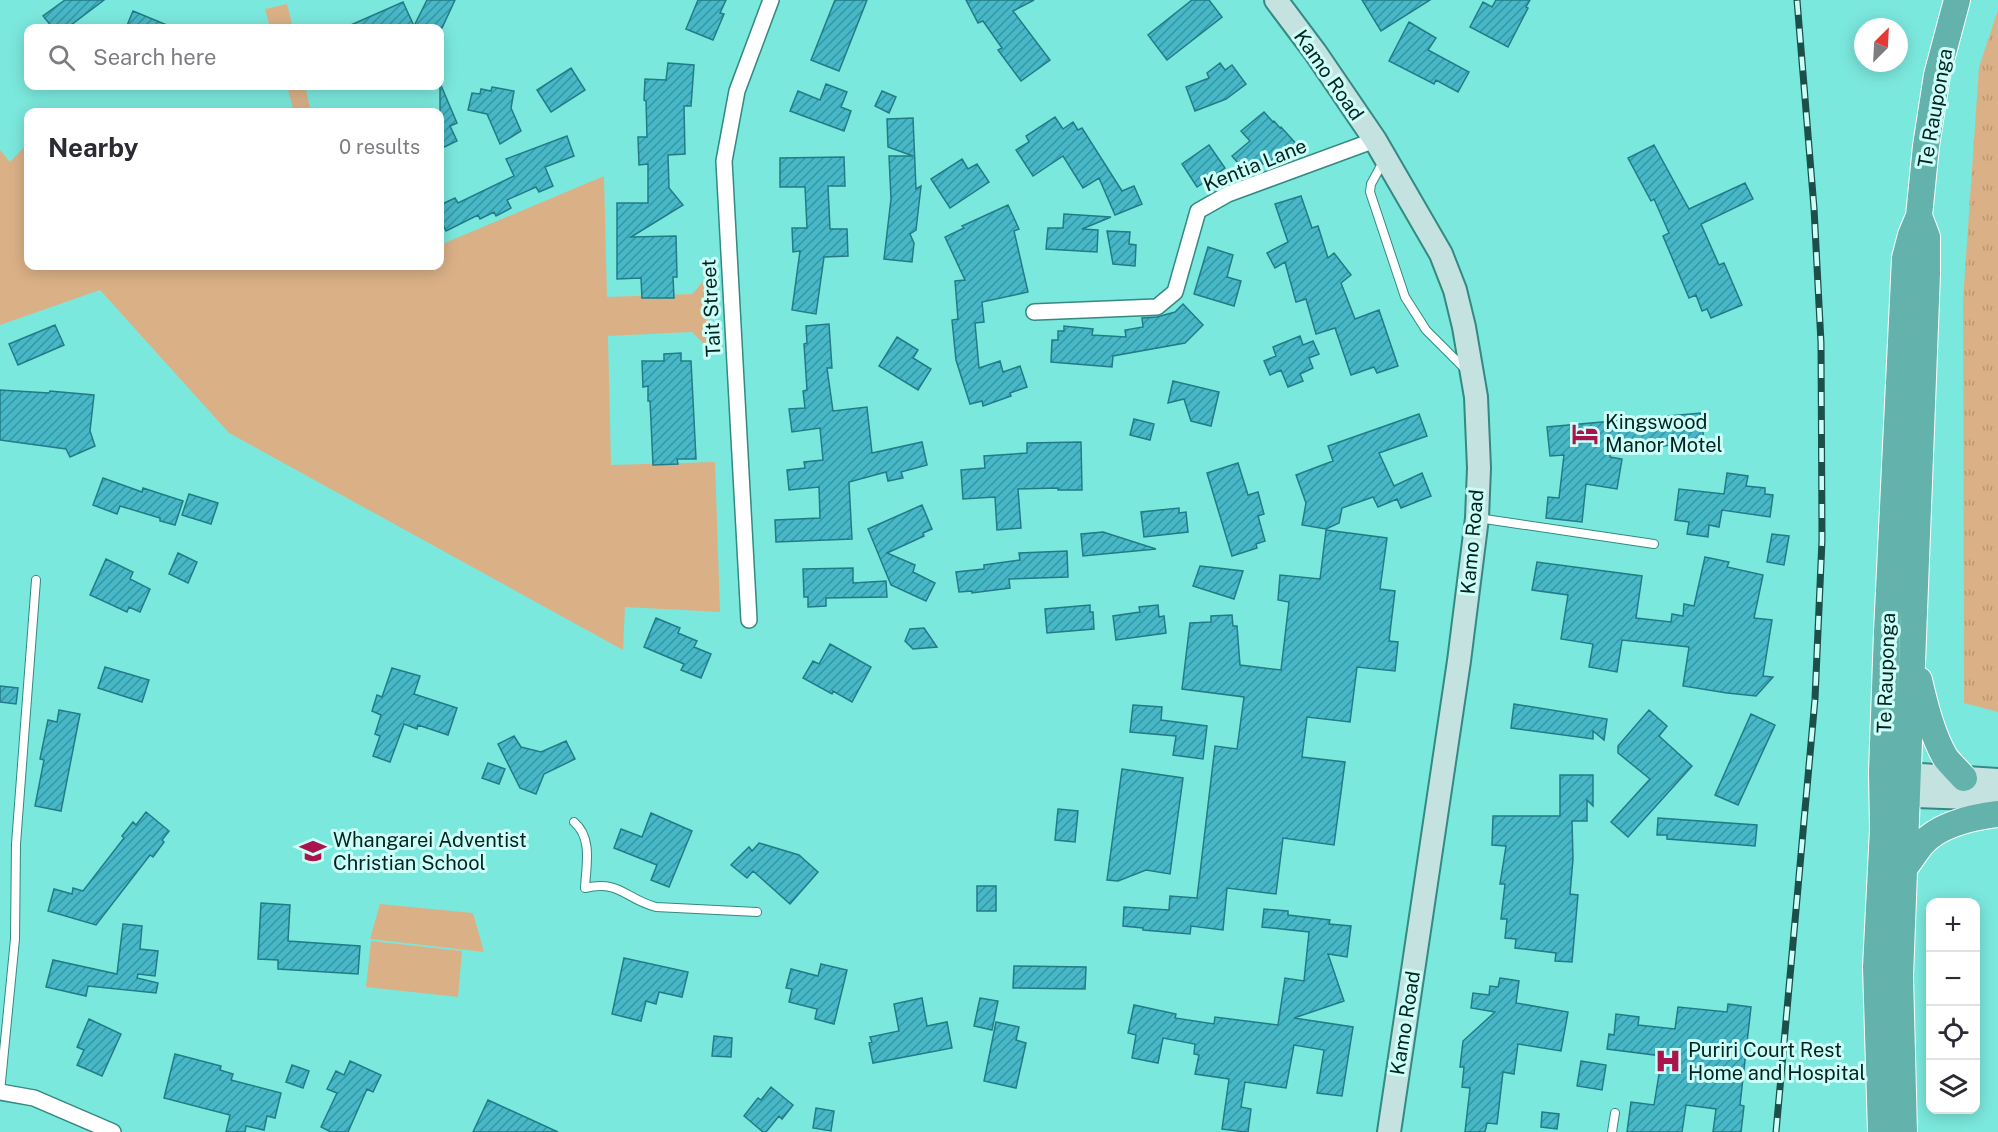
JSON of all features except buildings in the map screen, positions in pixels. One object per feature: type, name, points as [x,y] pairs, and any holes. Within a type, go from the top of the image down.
[{"type":"highway","name":"Te Rauponga","points":[[1904,1132],[1900,976],[1905,867],[1895,785],[1887,632],[1905,258],[1919,216],[1926,146],[1937,75],[1957,0]]},
{"type":"highway","name":"Te Rauponga","points":[[1881,1132],[1876,967],[1895,785],[1908,752],[1913,653],[1927,274],[1927,237],[1919,216]]},
{"type":"highway","points":[[1913,653],[1930,721],[1940,746],[1946,758],[1964,778]]},
{"type":"highway","points":[[1905,867],[1923,842],[1936,833],[1979,816],[1998,814]]},
{"type":"main road","name":"Kamo Road","points":[[1276,0],[1380,149],[1441,254],[1455,290],[1461,317],[1478,423],[1477,518],[1459,661],[1389,1132]]},
{"type":"main road","points":[[1895,785],[1964,778],[1998,780]]},
{"type":"main road","points":[[1895,785],[1998,799]]},
{"type":"street","name":"Tait Street","points":[[749,620],[724,161],[737,91],[771,0]]},
{"type":"street","name":"Kentia Lane","points":[[1034,312],[1157,307],[1175,292],[1198,211],[1228,194],[1380,149]]},
{"type":"street","points":[[0,1092],[34,1098],[113,1132]]},
{"type":"lane","points":[[1380,149],[1370,192],[1406,297],[1426,330],[1472,375]]},
{"type":"lane","points":[[1477,518],[1654,544]]},
{"type":"lane","points":[[0,1092],[15,939],[17,834],[36,580]]},
{"type":"lane","points":[[574,822],[582,828],[586,839],[585,888],[598,885],[621,889],[644,904],[656,907],[758,912]]},
{"type":"lane","points":[[1612,1132],[1615,1113]]},
{"type":"green space","points":[[287,4],[292,24],[269,24],[265,9]]},
{"type":"green space","points":[[1998,10],[1998,712],[1964,703],[1963,300],[1979,67]]},
{"type":"green space","points":[[288,90],[306,90],[310,108],[293,108]]},
{"type":"green space","points":[[24,147],[24,270],[444,270],[444,243],[604,176],[607,297],[692,294],[707,277],[710,350],[692,332],[608,336],[611,465],[715,462],[720,612],[625,607],[623,650],[229,433],[100,290],[0,325],[0,150],[10,162]]},
{"type":"green space","points":[[380,904],[473,913],[484,952],[370,939]]},
{"type":"green space","points":[[371,941],[462,951],[458,997],[366,987]]},
{"type":"railway","points":[[1776,1132],[1815,699],[1822,540],[1821,343],[1814,208],[1797,0]]},
{"type":"place","name":"Kingswood Manor Motel","points":[[1585,434]]},
{"type":"place","name":"Whangarei Adventist Christian School","points":[[313,851]]},
{"type":"place","name":"Puriri Court Rest Home and Hospital","points":[[1668,1061]]}]
